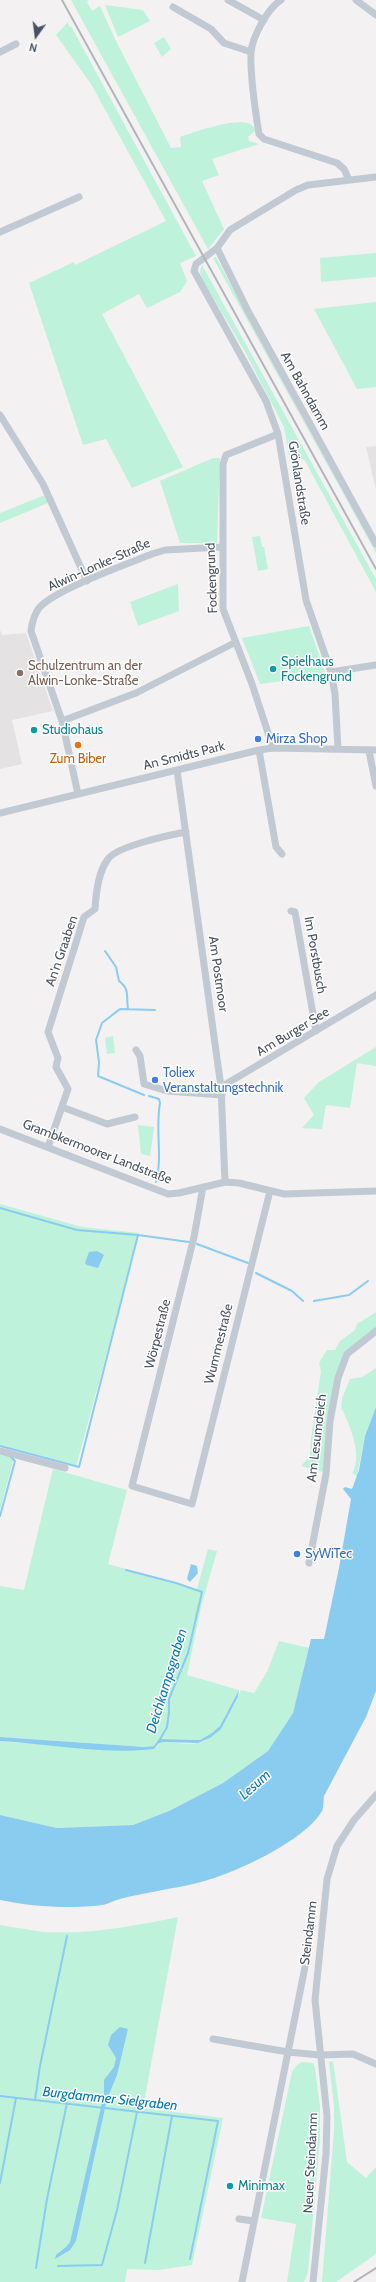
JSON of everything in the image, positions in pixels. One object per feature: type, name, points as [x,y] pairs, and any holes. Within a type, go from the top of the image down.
[{"type":"street","points":[[228,0],[264,20]]},
{"type":"street","points":[[281,0],[273,5],[264,20],[251,52],[259,134],[264,139],[336,163],[344,169],[350,180]]},
{"type":"street","points":[[356,0],[376,15]]},
{"type":"street","points":[[174,7],[211,29],[224,43],[251,52]]},
{"type":"street","points":[[0,51],[16,44]]},
{"type":"street","name":"Grönlandstraße","points":[[338,749],[335,694],[331,672],[306,600],[278,434],[266,401],[194,271],[196,264],[217,248],[230,230],[296,190],[308,185],[376,177]]},
{"type":"street","points":[[0,232],[78,197]]},
{"type":"street","name":"Am Bahndamm","points":[[217,248],[248,311],[376,544]]},
{"type":"street","points":[[0,415],[43,484],[87,581]]},
{"type":"street","name":"Fockengrund","points":[[273,748],[252,684],[223,609],[223,464],[226,455],[278,434]]},
{"type":"street","name":"Alwin-Lonke-Straße","points":[[78,794],[62,721],[31,631],[33,618],[40,607],[57,595],[87,581],[165,550],[222,547]]},
{"type":"street","points":[[62,721],[136,693],[236,642]]},
{"type":"street","points":[[331,672],[376,665]]},
{"type":"street","name":"An Smidts Park","points":[[0,813],[259,750],[273,748],[372,750]]},
{"type":"street","points":[[259,750],[276,847],[282,854]]},
{"type":"street","points":[[372,750],[376,786]]},
{"type":"street","name":"Am Postmoor","points":[[177,770],[221,1091],[225,1182]]},
{"type":"street","name":"An'n Graaben","points":[[62,1107],[68,1090],[56,1067],[58,1058],[48,1032],[84,917],[95,909],[96,892],[106,862],[109,857],[116,852],[159,837],[186,832]]},
{"type":"street","name":"Im Porstbusch","points":[[291,911],[295,912],[316,1031]]},
{"type":"street","name":"Am Burger See","points":[[221,1091],[376,995]]},
{"type":"street","points":[[136,1050],[140,1056],[144,1084],[167,1091],[221,1091]]},
{"type":"street","points":[[48,1147],[62,1107],[107,1124],[135,1117]]},
{"type":"street","name":"Grambkermoorer Landstraße","points":[[0,1129],[168,1194],[179,1193],[225,1182],[239,1183],[270,1191],[300,1194],[376,1191]]},
{"type":"street","name":"Wörpestraße","points":[[192,1504],[132,1486],[194,1237],[203,1187]]},
{"type":"street","name":"Wummestraße","points":[[192,1504],[270,1191]]},
{"type":"street","name":"Am Lesumdeich","points":[[308,1563],[326,1474],[330,1421],[338,1378],[348,1354],[376,1331]]},
{"type":"street","points":[[0,1451],[65,1468]]},
{"type":"street","name":"Steindamm","points":[[320,2055],[316,2024],[315,1982],[327,1879],[337,1846],[354,1820],[376,1795]]},
{"type":"street","name":"Steindamm","points":[[242,2282],[309,1947]]},
{"type":"street","points":[[213,2038],[288,2052],[320,2055],[353,2054],[376,2064]]},
{"type":"street","name":"Neuer Steindamm","points":[[313,2282],[326,2154],[327,2116],[320,2055]]},
{"type":"street","points":[[239,2219],[254,2221]]},
{"type":"shaded area","points":[[376,446],[376,490],[366,447]]},
{"type":"shaded area","name":"Schulzentrum an der Alwin-Lonke-Straße","points":[[0,630],[2,635],[26,633],[53,711],[12,720],[22,764],[0,769]]},
{"type":"green space","points":[[71,0],[89,0],[87,2],[92,11],[100,6],[115,39],[171,148],[181,147],[180,137],[209,128],[234,123],[252,125],[255,131],[248,137],[249,141],[259,144],[212,159],[219,175],[202,181],[224,229],[208,249]]},
{"type":"green space","points":[[105,5],[143,10],[150,21],[118,37]]},
{"type":"green space","points":[[68,22],[69,27],[71,26],[196,256],[180,263],[187,281],[180,292],[147,308],[139,294],[102,314],[183,467],[132,488],[106,439],[83,445],[29,283],[74,262],[75,265],[166,221],[91,84],[56,35]]},
{"type":"green space","points":[[164,37],[171,49],[162,57],[154,43]]},
{"type":"green space","points":[[376,253],[376,277],[321,282],[320,258]]},
{"type":"green space","points":[[216,257],[304,421],[376,549],[376,553],[213,258]]},
{"type":"green space","points":[[202,265],[376,579],[376,592],[304,459],[290,462],[284,427],[244,350],[202,279],[200,272]]},
{"type":"green space","points":[[376,302],[376,387],[357,389],[314,309]]},
{"type":"green space","points":[[213,458],[220,458],[217,543],[180,543],[160,481]]},
{"type":"green space","points":[[45,495],[48,503],[0,523],[0,513]]},
{"type":"green space","points":[[260,536],[262,547],[264,547],[268,569],[258,571],[252,537]]},
{"type":"green space","points":[[178,584],[179,611],[138,626],[130,602]]},
{"type":"green space","points":[[309,626],[326,675],[260,684],[242,638]]},
{"type":"green space","points":[[113,1036],[115,1053],[107,1054],[105,1038]]},
{"type":"green space","points":[[376,1047],[376,1066],[357,1063],[350,1108],[326,1105],[322,1129],[302,1128],[314,1115],[304,1098],[319,1082]]},
{"type":"green space","points":[[138,1125],[154,1127],[150,1156],[141,1154]]},
{"type":"green space","points":[[0,1204],[82,1227],[139,1233],[76,1467],[0,1445]]},
{"type":"green space","points":[[376,1312],[376,1328],[346,1353],[323,1472],[301,1466],[310,1456],[321,1371],[319,1363],[327,1350],[335,1350],[340,1341],[355,1330],[357,1324]]},
{"type":"green space","points":[[376,1368],[376,1407],[365,1436],[357,1476],[352,1473],[355,1466],[356,1450],[352,1432],[342,1409],[341,1410],[342,1398],[350,1379],[362,1377]]},
{"type":"green space","points":[[0,1454],[14,1457],[0,1510]]},
{"type":"green space","points":[[53,1469],[127,1490],[108,1564],[197,1589],[208,1549],[217,1551],[201,1607],[187,1675],[239,1690],[220,1726],[200,1740],[159,1739],[154,1746],[145,1747],[0,1737],[0,1586],[24,1590]]},
{"type":"green space","points":[[279,1641],[309,1648],[293,1713],[268,1751],[223,1783],[169,1811],[133,1825],[57,1828],[0,1815],[0,1741],[94,1749],[145,1750],[157,1747],[159,1743],[164,1742],[190,1744],[205,1741],[219,1729],[224,1722],[241,1690],[254,1693],[267,1672]]},
{"type":"green space","points":[[178,1917],[143,2108],[223,2118],[192,2265],[159,2270],[127,2269],[125,2282],[0,2282],[0,1925],[43,1932],[60,1933],[94,1931]]},
{"type":"green space","points":[[333,2061],[347,2162],[366,2178],[376,2167],[376,2254],[336,2282],[322,2282],[334,2131],[334,2106],[329,2062]]},
{"type":"green space","points":[[302,2062],[313,2063],[315,2068],[320,2107],[320,2138],[308,2272],[304,2282],[287,2282],[296,2224],[261,2218],[292,2072],[297,2065]]},
{"type":"water","points":[[97,1251],[104,1255],[98,1268],[87,1265],[85,1263],[89,1252]]},
{"type":"water","name":"Lesum","points":[[376,1407],[376,1691],[366,1717],[324,1796],[322,1811],[300,1834],[285,1845],[231,1872],[201,1882],[130,1897],[103,1905],[52,1907],[0,1900],[0,1815],[57,1828],[133,1825],[169,1811],[223,1783],[268,1751],[293,1713],[311,1639],[324,1639],[339,1568],[351,1499],[343,1489],[345,1487],[352,1489],[359,1470],[365,1436]]},
{"type":"water","points":[[191,1564],[197,1566],[198,1573],[190,1582],[187,1579]]},
{"type":"water","points":[[239,1690],[238,1697],[221,1729],[210,1738],[198,1743],[164,1742],[159,1743],[154,1749],[117,1751],[0,1741],[0,1737],[145,1747],[154,1746],[159,1739],[200,1740],[220,1726]]},
{"type":"water","points":[[120,2027],[128,2029],[117,2075],[107,2099],[76,2241],[70,2250],[55,2259],[56,2255],[70,2242],[104,2094],[104,2080],[114,2067],[116,2058],[108,2045],[111,2035]]},
{"type":"waterway","points":[[105,951],[116,967],[119,981],[125,987],[128,1009]]},
{"type":"waterway","points":[[144,1095],[98,1076],[99,1062],[96,1040],[102,1023],[120,1009],[155,1010]]},
{"type":"waterway","points":[[149,1096],[159,1099],[160,1103],[158,1123],[159,1163],[156,1182]]},
{"type":"waterway","points":[[0,1208],[77,1230],[138,1235],[189,1242]]},
{"type":"waterway","points":[[0,1446],[79,1467],[138,1235]]},
{"type":"waterway","points":[[197,1244],[248,1263]]},
{"type":"waterway","points":[[256,1273],[292,1291],[303,1301]]},
{"type":"waterway","points":[[314,1301],[349,1295],[368,1281]]},
{"type":"waterway","points":[[0,1516],[15,1461],[11,1457]]},
{"type":"waterway","name":"Deichkampsgraben","points":[[126,1570],[176,1583],[202,1592],[188,1653],[169,1699],[167,1727],[159,1741]]},
{"type":"waterway","points":[[35,2100],[40,2066],[67,1936]]},
{"type":"waterway","name":"Burgdammer Sielgraben","points":[[0,2096],[218,2121],[190,2259]]},
{"type":"waterway","points":[[0,2183],[16,2098]]},
{"type":"waterway","points":[[36,2268],[47,2199],[67,2103]]},
{"type":"waterway","points":[[58,2266],[102,2265],[117,2210],[137,2112]]},
{"type":"waterway","points":[[145,2263],[172,2116]]},
{"type":"railway","points":[[62,0],[376,569]]},
{"type":"railway","points":[[354,2282],[376,2268]]},
{"type":"place","name":"Spielhaus Fockengrund","points":[[273,669]]},
{"type":"place","name":"Schulzentrum an der Alwin-Lonke-Straße","points":[[20,673]]},
{"type":"place","name":"Studiohaus","points":[[34,730]]},
{"type":"place","name":"Mirza Shop","points":[[258,739]]},
{"type":"place","name":"Zum Biber","points":[[78,745]]},
{"type":"place","name":"Toliex Veranstaltungstechnik","points":[[155,1080]]},
{"type":"place","name":"SyWiTec","points":[[297,1554]]},
{"type":"place","name":"Minimax","points":[[230,2186]]}]
